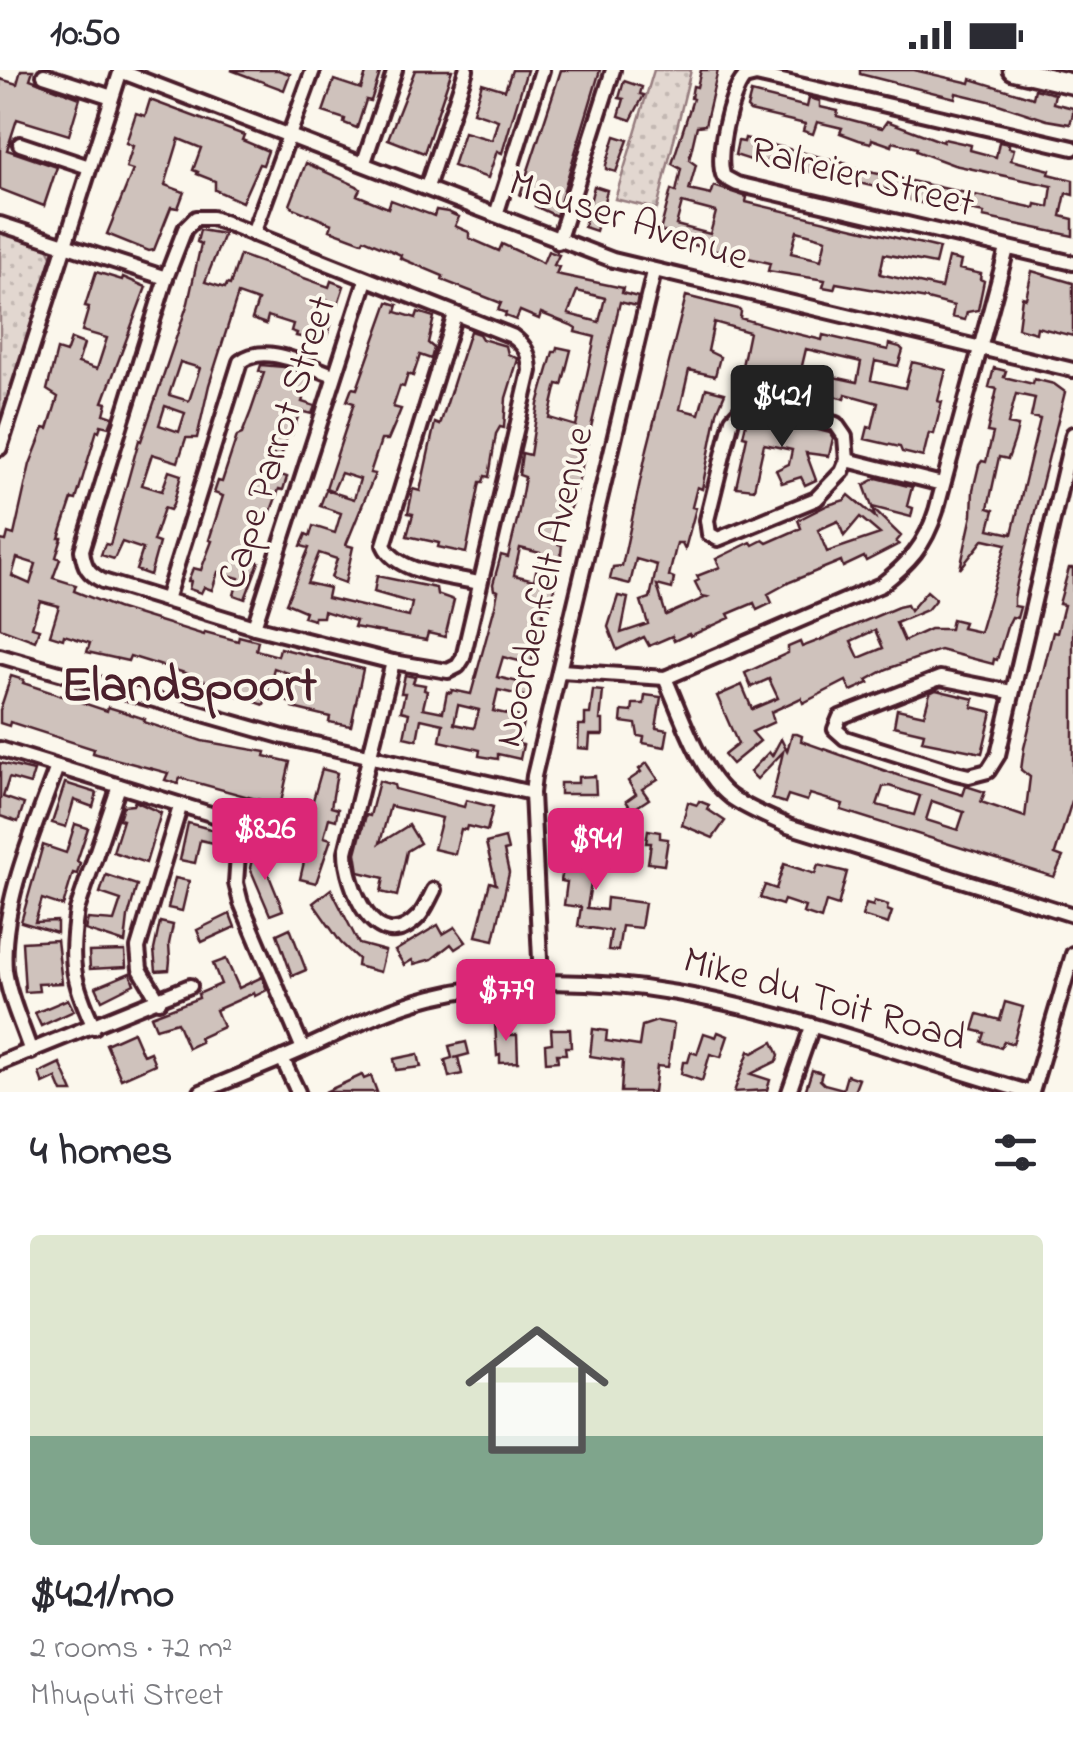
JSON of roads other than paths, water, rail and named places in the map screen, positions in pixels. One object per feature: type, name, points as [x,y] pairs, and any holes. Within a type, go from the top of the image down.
[{"type":"street","points":[[0,448],[120,70]]},
{"type":"street","name":"Mauser Avenue","points":[[120,70],[364,162],[558,242],[654,272],[1073,370]]},
{"type":"street","points":[[253,234],[313,70]]},
{"type":"street","points":[[364,162],[395,70]]},
{"type":"street","points":[[427,187],[466,70]]},
{"type":"street","points":[[496,215],[542,70]]},
{"type":"street","points":[[558,242],[613,70]]},
{"type":"street","points":[[1013,70],[1073,84]]},
{"type":"street","points":[[44,75],[112,97]]},
{"type":"street","name":"Ralreier Street","points":[[1073,148],[750,75],[740,82],[734,96],[720,164],[730,182],[1073,264]]},
{"type":"street","points":[[20,144],[89,168]]},
{"type":"street","points":[[196,218],[212,218],[253,234],[512,336],[524,344],[530,356],[530,371],[463,658],[448,671],[393,662],[254,627],[90,574],[83,564],[82,550],[166,278],[185,229],[196,218]]},
{"type":"street","points":[[0,224],[166,278]]},
{"type":"street","name":"Ralreier Street","points":[[666,678],[881,585],[921,549],[930,531],[1007,249]]},
{"type":"street","name":"Noordenfelt Avenue","points":[[541,980],[532,793],[654,272]]},
{"type":"street","name":"Cape Parrot Street","points":[[254,627],[366,280]]},
{"type":"street","points":[[454,314],[384,545],[392,558],[408,566],[479,584]]},
{"type":"street","points":[[166,600],[240,362],[250,354],[264,353],[334,375]]},
{"type":"street","points":[[746,404],[790,410],[836,424],[846,437],[846,460],[842,472],[816,499],[725,538],[709,534],[707,520],[732,419],[746,404]]},
{"type":"street","points":[[1011,692],[952,679],[929,680],[840,717],[835,729],[845,738],[956,773],[988,771],[998,755],[1073,434]]},
{"type":"street","points":[[846,460],[942,484]]},
{"type":"street","points":[[0,656],[185,711],[370,758],[532,793]]},
{"type":"street","points":[[393,662],[346,852],[346,873],[366,916],[382,927],[393,929],[409,924],[420,916],[434,890]]},
{"type":"street","points":[[561,672],[666,678],[705,764],[728,794],[748,808],[788,826],[1073,915]]},
{"type":"street","points":[[0,749],[217,816],[236,828],[236,883],[242,903],[303,1049]]},
{"type":"street","points":[[31,1052],[6,973],[4,924],[57,767]]},
{"type":"street","points":[[94,1026],[74,980],[74,926],[120,786]]},
{"type":"street","points":[[159,1001],[140,969],[138,948],[180,807]]},
{"type":"street","points":[[1030,1092],[1073,954]]},
{"type":"street","name":"Mike du Toit Road","points":[[201,1092],[384,1012],[432,997],[541,980],[656,987],[724,1001],[1030,1092]]},
{"type":"street","points":[[0,1063],[190,986]]},
{"type":"street","points":[[789,1092],[812,1026]]},
{"type":"street","points":[[282,1058],[298,1092]]},
{"type":"district","name":"Elandspoort","points":[[189,687]]}]
